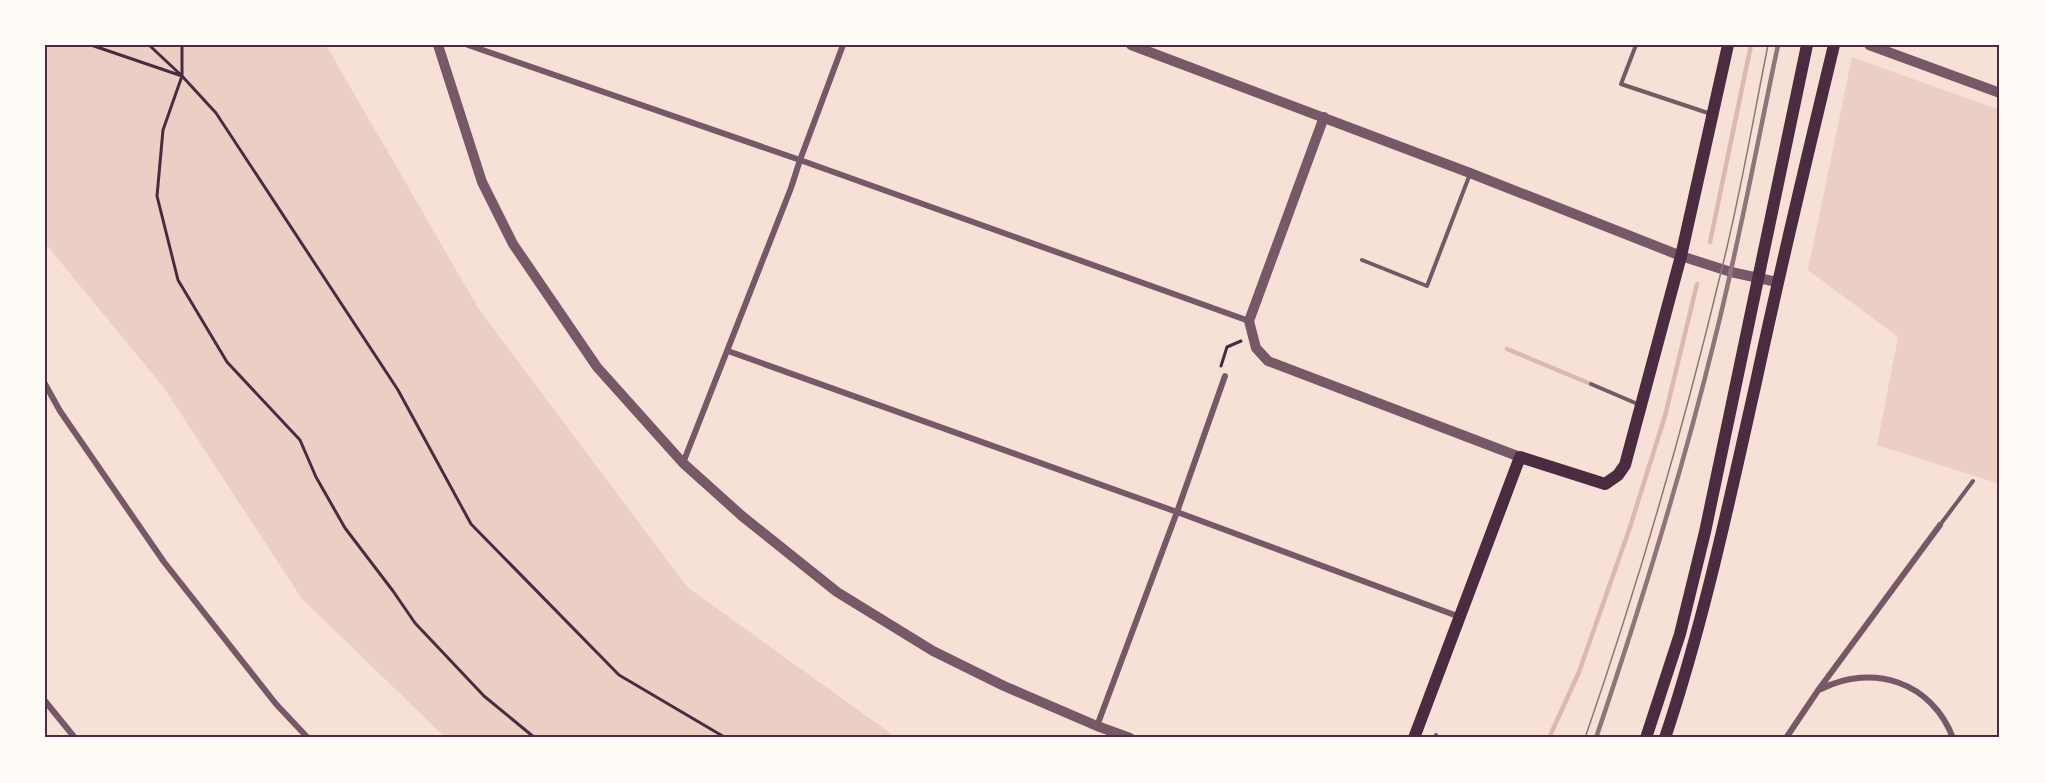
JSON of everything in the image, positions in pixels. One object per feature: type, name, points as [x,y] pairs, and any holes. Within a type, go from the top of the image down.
[{"type":"main road","points":[[1646,738],[1680,633],[1702,543],[1807,45]]},
{"type":"main road","points":[[1665,738],[1687,673],[1712,579],[1778,282],[1834,45]]},
{"type":"main road","points":[[1414,738],[1520,457],[1605,483],[1618,475],[1625,465],[1681,256],[1726,46]]},
{"type":"street","points":[[438,45],[482,182],[513,244],[597,367],[684,463],[742,516],[837,592],[933,651],[1004,686],[1096,726],[1130,738]]},
{"type":"street","points":[[468,45],[800,160],[1249,321]]},
{"type":"street","points":[[684,463],[791,188],[843,45]]},
{"type":"street","points":[[1131,45],[1470,173],[1681,256],[1731,272],[1778,282]]},
{"type":"street","points":[[1869,45],[2000,93]]},
{"type":"street","points":[[1324,117],[1249,321],[1256,348],[1268,361],[1520,457]]},
{"type":"street","points":[[728,351],[1177,512],[1460,617]]},
{"type":"street","points":[[1096,726],[1177,512],[1225,376]]},
{"type":"street","points":[[45,384],[60,411],[164,562],[276,704],[308,738]]},
{"type":"street","points":[[1786,738],[1819,689],[1940,525]]},
{"type":"street","points":[[1819,689],[1832,683],[1857,677],[1896,681],[1914,690],[1930,702],[1947,723],[1953,738]]},
{"type":"street","points":[[45,701],[75,738]]},
{"type":"lane","points":[[1636,45],[1621,84],[1713,114]]},
{"type":"lane","points":[[1362,260],[1427,286],[1470,173]]},
{"type":"lane","points":[[1591,384],[1640,405]]},
{"type":"lane","points":[[1940,525],[1973,481]]},
{"type":"path","points":[[92,45],[182,76]]},
{"type":"path","points":[[150,45],[216,112],[398,390],[471,524],[619,675],[726,738]]},
{"type":"path","points":[[182,45],[182,76],[163,130],[157,196],[178,280],[227,362],[300,440],[316,477],[345,528],[415,623],[484,696],[535,738]]},
{"type":"path","points":[[1225,376],[1220,368],[1227,347],[1252,335]]},
{"type":"shaded area","points":[[45,45],[326,45],[480,311],[687,587],[897,738],[446,738],[302,599],[164,388],[45,243]]},
{"type":"shaded area","points":[[1852,57],[2000,110],[2000,484],[1877,445],[1898,337],[1808,270]]},
{"type":"waterway","points":[[1710,242],[1751,45]]},
{"type":"waterway","points":[[1549,738],[1579,672],[1629,530],[1665,416],[1697,284]]},
{"type":"waterway","points":[[1507,349],[1591,384]]},
{"type":"tram line","points":[[1585,738],[1659,507],[1691,390],[1734,215],[1768,45]]},
{"type":"railway","points":[[1596,738],[1659,542],[1688,442],[1732,268],[1778,45]]}]
